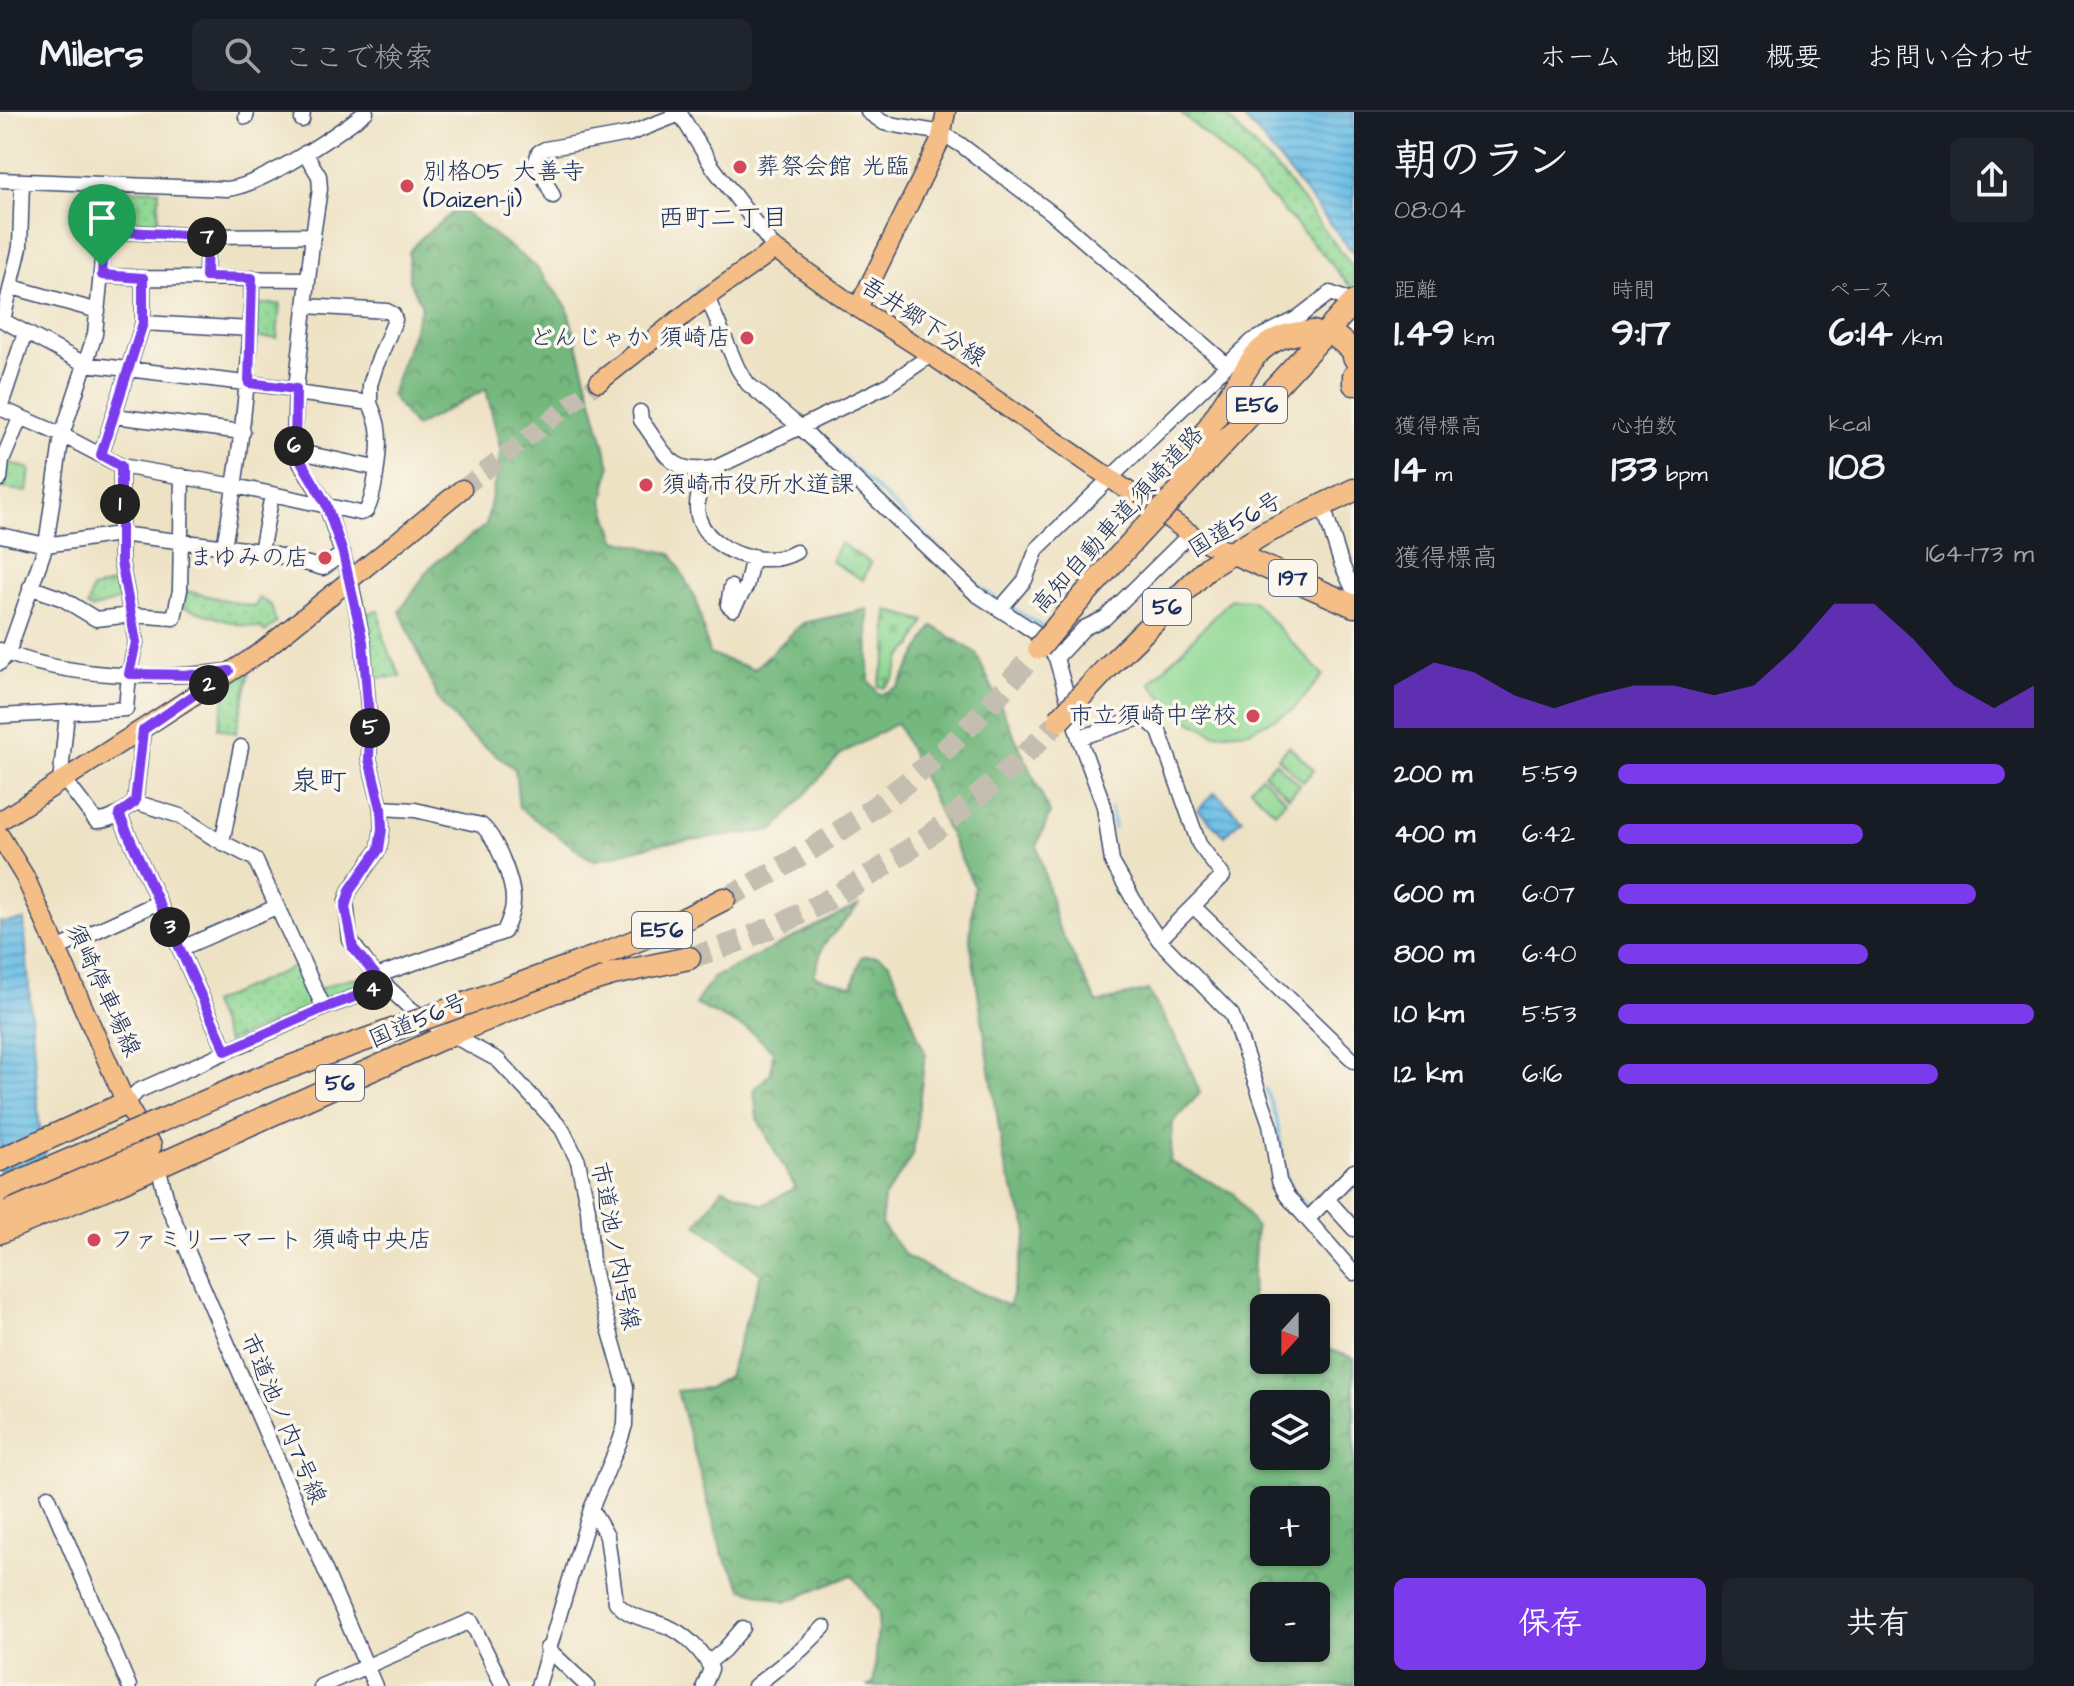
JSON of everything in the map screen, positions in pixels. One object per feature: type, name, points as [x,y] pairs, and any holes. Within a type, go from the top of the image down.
[{"type":"highway","name":"高知自動車道;須崎道路","points":[[1042,655],[1068,613],[1136,532],[1347,304]]},
{"type":"highway","points":[[1166,498],[1254,357],[1265,345],[1283,335],[1313,332]]},
{"type":"highway","points":[[1336,337],[1353,350],[1354,357]]},
{"type":"highway","points":[[1354,376],[1354,384]]},
{"type":"highway","name":"国道56号","points":[[1057,723],[1196,579],[1231,552],[1354,490]]},
{"type":"highway","points":[[1276,528],[1264,546],[1267,558],[1302,582]]},
{"type":"highway","name":"197","points":[[1231,552],[1354,606]]},
{"type":"highway","name":"E56","points":[[0,1190],[262,1077],[598,956],[663,930],[724,899]]},
{"type":"highway","name":"国道56号","points":[[0,1232],[154,1156],[451,1034],[582,983],[689,958]]},
{"type":"highway","points":[[0,1160],[126,1103]]},
{"type":"highway","points":[[0,1210],[119,1160],[154,1156]]},
{"type":"main road","points":[[858,308],[934,153],[946,112]]},
{"type":"main road","points":[[599,382],[707,297],[775,249]]},
{"type":"main road","name":"吾井郷下分線","points":[[775,249],[1113,478],[1190,534],[1231,552]]},
{"type":"main road","points":[[0,821],[261,652],[462,489]]},
{"type":"main road","name":"須崎停車場線","points":[[0,836],[25,877],[126,1103],[142,1127],[154,1156]]},
{"type":"street","points":[[0,180],[243,188],[305,153],[366,112]]},
{"type":"street","points":[[868,112],[884,123],[942,133],[1053,214],[1227,365]]},
{"type":"street","points":[[553,196],[536,161],[539,152],[629,134],[680,113],[712,166],[775,249]]},
{"type":"street","points":[[305,153],[319,176],[320,189],[296,391],[295,451],[375,468]]},
{"type":"street","points":[[22,182],[20,247],[12,287],[1,319],[85,364],[129,372],[249,383],[370,403]]},
{"type":"street","points":[[105,185],[105,231],[95,334],[62,435],[46,545],[3,655],[44,665],[129,674],[201,675],[229,671]]},
{"type":"street","points":[[105,231],[207,236],[313,235]]},
{"type":"street","points":[[206,277],[207,236]]},
{"type":"street","points":[[102,275],[308,279]]},
{"type":"street","points":[[101,455],[143,323],[143,278]]},
{"type":"street","points":[[224,546],[249,383],[252,278]]},
{"type":"street","points":[[12,287],[98,311]]},
{"type":"street","points":[[1000,609],[1025,580],[1037,549],[1252,341],[1296,319],[1330,293],[1347,304]]},
{"type":"street","points":[[707,297],[742,377],[752,388],[800,427],[976,594],[1041,636],[1042,655],[1079,738],[1104,806],[1112,862],[1159,940],[1232,1015],[1270,1124],[1279,1181],[1287,1196],[1354,1273]]},
{"type":"street","points":[[25,333],[0,408],[62,435],[121,466],[360,513],[366,511],[371,498],[379,429],[370,403],[370,385],[395,320],[393,314],[387,311],[306,306]]},
{"type":"street","points":[[143,323],[251,329]]},
{"type":"street","points":[[640,412],[641,420],[680,468],[701,470],[717,467],[886,386],[931,355]]},
{"type":"street","points":[[114,416],[243,432]]},
{"type":"street","points":[[0,479],[2,461],[20,418]]},
{"type":"street","name":"市道池ノ内1号線","points":[[295,451],[326,504],[350,578],[363,642],[370,730],[369,759],[381,808],[382,829],[379,849],[350,890],[345,907],[353,948],[380,981],[411,1009],[498,1060],[562,1129],[578,1161],[588,1209],[592,1263],[605,1323],[626,1387],[627,1403],[620,1441],[591,1509],[538,1686]]},
{"type":"street","points":[[0,716],[126,709],[136,642],[121,562],[121,466]]},
{"type":"street","points":[[717,467],[704,482],[696,500],[706,534],[717,544],[753,556],[781,559],[796,552]]},
{"type":"street","points":[[30,587],[63,599],[96,619],[132,615],[174,618],[180,590],[182,476]]},
{"type":"street","points":[[261,551],[272,495]]},
{"type":"street","points":[[1323,506],[1341,563],[1354,591]]},
{"type":"street","points":[[0,535],[46,545],[119,534],[261,551],[323,568],[343,553]]},
{"type":"street","points":[[1042,655],[1105,618],[1190,534]]},
{"type":"street","points":[[731,587],[728,605],[733,609],[746,587],[753,556]]},
{"type":"street","points":[[67,713],[64,781],[91,818],[101,822],[135,802],[143,730]]},
{"type":"street","points":[[1079,738],[1142,715],[1159,731],[1199,844],[1223,876],[1159,940]]},
{"type":"street","points":[[222,843],[241,747]]},
{"type":"street","points":[[135,802],[180,816],[222,843],[255,859],[324,1008]]},
{"type":"street","points":[[126,1103],[138,1091],[380,981],[504,932],[513,907],[513,896],[488,830],[481,825],[415,810],[381,808]]},
{"type":"street","points":[[119,814],[226,1051]]},
{"type":"street","points":[[57,949],[159,902]]},
{"type":"street","points":[[1193,906],[1354,1061]]},
{"type":"street","points":[[180,949],[276,907]]},
{"type":"street","name":"市道池ノ内7号線","points":[[154,1156],[169,1208],[375,1686]]},
{"type":"street","points":[[1308,1219],[1354,1171]]},
{"type":"street","points":[[1327,1199],[1354,1229]]},
{"type":"street","points":[[48,1496],[129,1686]]},
{"type":"street","points":[[591,1509],[607,1536],[616,1602],[620,1608],[679,1633],[711,1669],[704,1686]]},
{"type":"street","points":[[321,1686],[471,1621],[503,1686]]},
{"type":"street","points":[[755,1686],[802,1649],[824,1627]]},
{"type":"street","points":[[708,1663],[743,1628]]},
{"type":"street","points":[[547,1648],[587,1686]]},
{"type":"green space","points":[[1180,112],[1223,113],[1286,179],[1354,269],[1354,291],[1271,198]]},
{"type":"green space","points":[[111,189],[159,190],[158,222],[167,222],[167,230],[111,229]]},
{"type":"green space","points":[[459,208],[536,267],[567,307],[610,466],[603,501],[616,540],[672,554],[697,602],[709,654],[754,669],[803,623],[868,609],[869,681],[880,695],[898,687],[933,626],[976,653],[1050,813],[1037,845],[1057,924],[1097,1003],[1148,990],[1182,1049],[1200,1093],[1173,1122],[1170,1162],[1233,1193],[1256,1227],[1250,1294],[1250,1374],[1330,1374],[1330,1350],[1354,1358],[1354,1686],[868,1686],[874,1682],[879,1612],[852,1575],[786,1602],[743,1589],[722,1553],[677,1391],[708,1388],[728,1376],[761,1274],[697,1224],[723,1188],[763,1205],[795,1188],[757,1118],[754,1089],[771,1073],[773,1051],[752,1032],[695,1004],[713,978],[860,904],[823,945],[814,976],[852,986],[862,956],[878,956],[890,963],[925,1054],[913,1155],[884,1198],[881,1224],[906,1256],[1009,1306],[1028,1230],[1005,1166],[970,941],[974,886],[897,723],[840,755],[774,830],[657,844],[593,861],[519,808],[515,769],[467,733],[439,701],[400,611],[431,566],[486,525],[501,451],[486,389],[415,427],[391,395],[422,306],[409,281],[409,252],[424,235]]},
{"type":"green space","points":[[256,304],[280,304],[277,338],[255,338]]},
{"type":"green space","points":[[7,462],[30,469],[27,492],[3,488]]},
{"type":"green space","points":[[840,543],[871,563],[863,580],[831,561]]},
{"type":"green space","points":[[121,581],[125,599],[91,609],[87,607],[92,589]]},
{"type":"green space","points":[[186,591],[255,607],[259,598],[271,605],[276,623],[265,632],[261,628],[240,625],[183,607]]},
{"type":"green space","points":[[1231,599],[1252,600],[1323,675],[1293,710],[1249,731],[1214,734],[1176,713],[1150,683]]},
{"type":"green space","points":[[887,610],[925,621],[913,645],[901,658],[894,678],[884,688],[878,686],[887,655]]},
{"type":"green space","points":[[379,611],[384,641],[401,677],[375,678],[363,614]]},
{"type":"green space","points":[[251,665],[236,733],[218,728],[228,686]]},
{"type":"green space","points":[[1289,746],[1314,770],[1303,782],[1278,758]]},
{"type":"green space","points":[[1275,762],[1300,785],[1289,797],[1264,774]]},
{"type":"green space","points":[[1261,776],[1286,800],[1275,812],[1250,788]]},
{"type":"green space","points":[[298,965],[310,993],[350,978],[371,984],[227,1042],[211,1003]]},
{"type":"water","points":[[1237,112],[1354,112],[1354,254],[1257,132]]},
{"type":"water","points":[[1215,792],[1242,818],[1225,836],[1198,810]]},
{"type":"water","points":[[0,920],[1,923],[24,920],[39,1120],[50,1184],[0,1208]]},
{"type":"waterway","points":[[699,289],[696,291],[699,295]]},
{"type":"waterway","points":[[821,436],[981,588],[1000,601]]},
{"type":"waterway","points":[[1009,606],[1043,627]]},
{"type":"waterway","points":[[1065,666],[1073,690]]},
{"type":"waterway","points":[[1111,808],[1114,828]]},
{"type":"waterway","points":[[1203,975],[1238,1011],[1260,1073]]},
{"type":"waterway","points":[[1266,1089],[1277,1120],[1286,1177],[1292,1190],[1309,1208]]},
{"type":"tunnel","points":[[462,489],[599,382]]},
{"type":"tunnel","points":[[724,899],[835,834],[887,798],[962,734],[1030,659]]},
{"type":"tunnel","points":[[689,958],[742,940],[792,918],[887,865],[974,800],[1055,725]]},
{"type":"place","name":"葬祭会館 光臨","points":[[740,167]]},
{"type":"place","name":"別格05 大善寺 (Daizen-ji)","points":[[407,186]]},
{"type":"place","name":"どんじゃか 須崎店","points":[[747,338]]},
{"type":"place","name":"須崎市役所水道課","points":[[646,485]]},
{"type":"place","name":"まゆみの店","points":[[325,558]]},
{"type":"place","name":"市立須崎中学校","points":[[1253,716]]},
{"type":"place","name":"ファミリーマート 須崎中央店","points":[[94,1240]]},
{"type":"district","name":"西町二丁目","points":[[723,218]]},
{"type":"district","name":"泉町","points":[[319,781]]},
{"type":"route","points":[[105,231],[207,236],[206,277],[252,278],[249,383],[296,389],[295,451],[326,504],[350,578],[363,642],[370,730],[369,759],[381,808],[382,829],[379,849],[350,890],[345,907],[353,948],[385,986],[324,1008],[226,1051],[119,814],[135,802],[143,730],[229,671],[201,675],[129,674],[136,642],[121,562],[121,466],[101,455],[143,323],[143,278],[102,275],[102,266],[105,231]]}]
